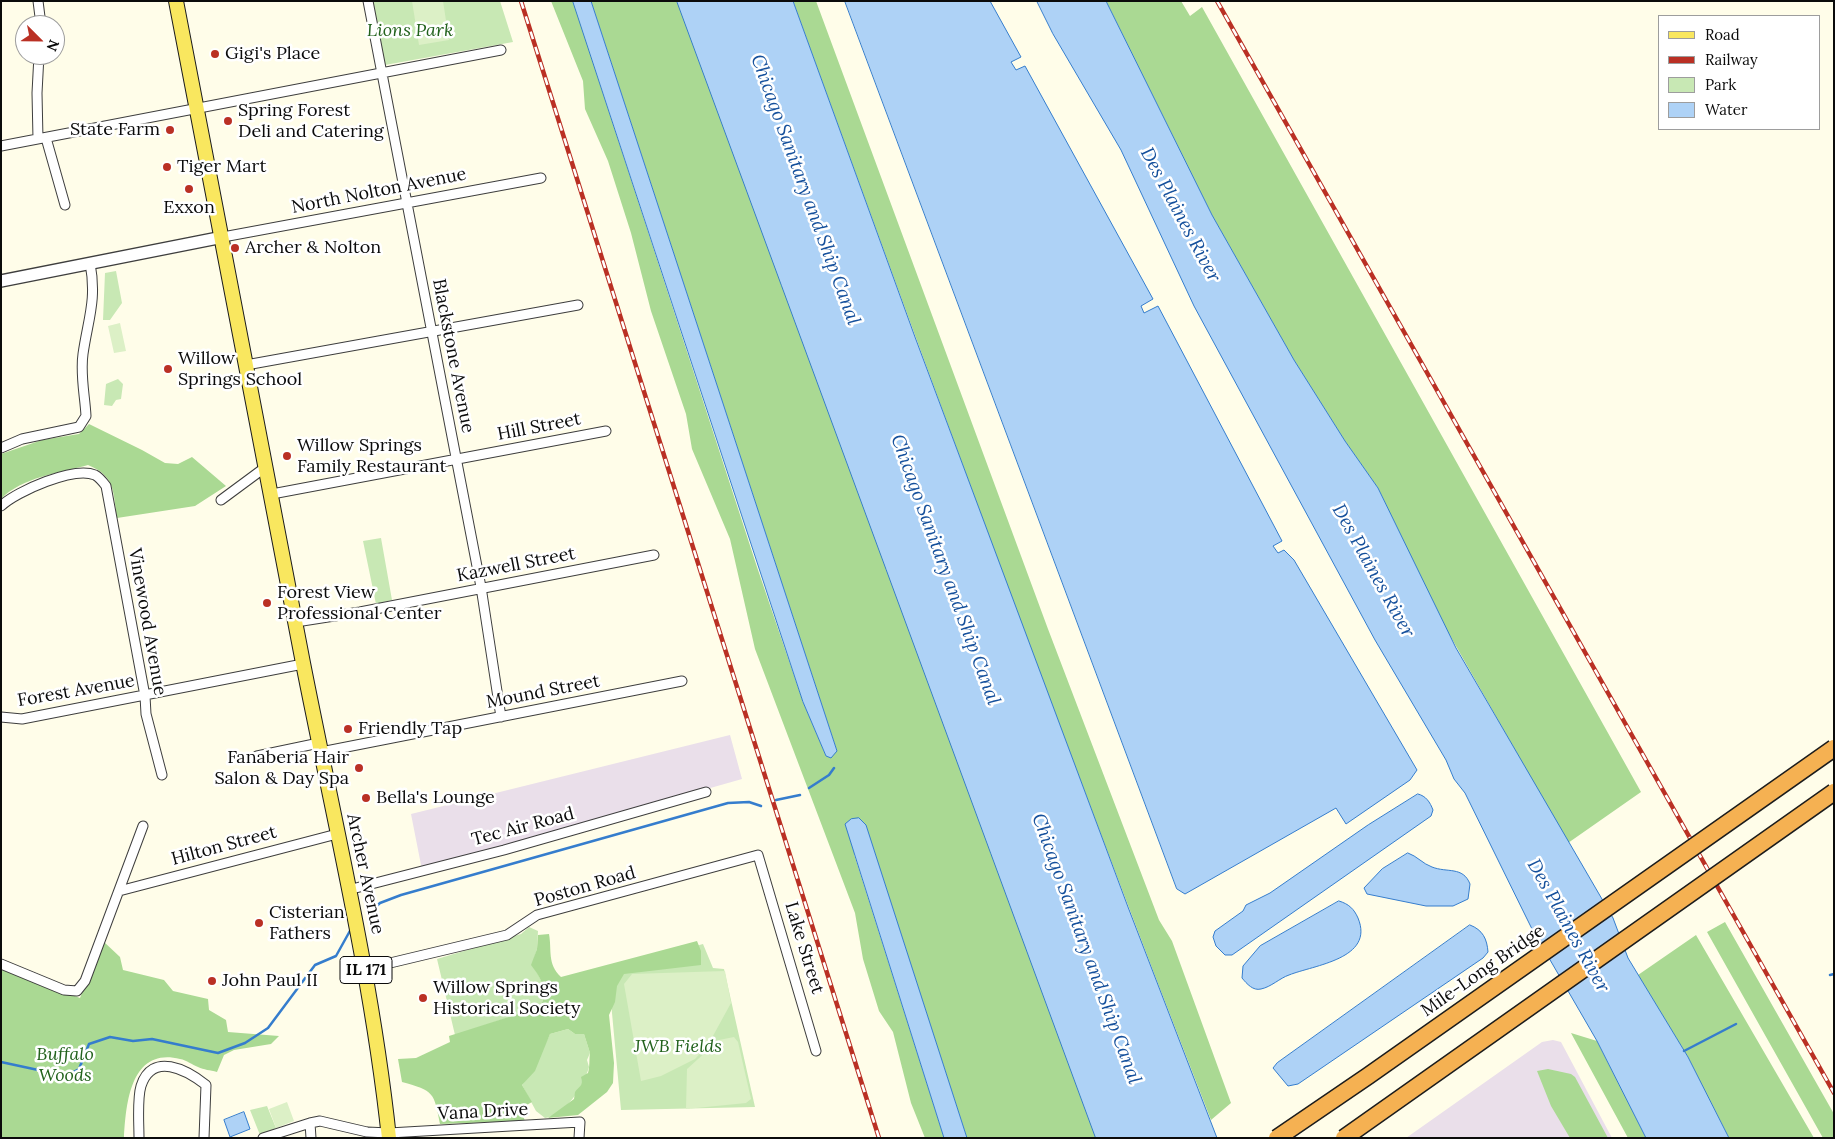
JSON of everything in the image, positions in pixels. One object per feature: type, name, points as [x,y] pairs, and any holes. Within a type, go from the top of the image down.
[{"type":"highway","name":"Mile-Long Bridge","points":[[1277,1138],[1834,748]]},
{"type":"highway","points":[[1344,1138],[1834,792]]},
{"type":"main road","name":"Archer Avenue","points":[[176,1],[267,466],[303,664],[348,890],[366,969],[389,1135]]},
{"type":"street","points":[[38,1],[40,15]]},
{"type":"street","name":"Blackstone Avenue","points":[[368,1],[481,588],[501,717]]},
{"type":"street","points":[[1,146],[501,50]]},
{"type":"street","points":[[38,65],[37,93],[42,139],[64,205]]},
{"type":"street","name":"North Nolton Avenue","points":[[223,237],[541,178]]},
{"type":"street","points":[[1,281],[223,237]]},
{"type":"street","points":[[1,448],[22,439],[79,427],[84,422],[86,416],[83,354],[90,325],[94,290],[90,262]]},
{"type":"street","points":[[246,365],[578,305]]},
{"type":"street","name":"Hill Street","points":[[272,494],[606,431]]},
{"type":"street","points":[[221,500],[267,466]]},
{"type":"street","name":"Vinewood Avenue","points":[[1,506],[36,484],[84,472],[97,476],[106,486],[145,696],[146,714],[162,775]]},
{"type":"street","name":"Kazwell Street","points":[[296,622],[360,612],[654,555]]},
{"type":"street","name":"Forest Avenue","points":[[1,717],[22,719],[303,664]]},
{"type":"street","name":"Mound Street","points":[[257,756],[320,748],[501,717],[682,681]]},
{"type":"street","name":"Tec Air Road","points":[[348,890],[513,847],[706,792]]},
{"type":"street","points":[[1,964],[64,990],[77,991],[85,981],[143,826]]},
{"type":"street","name":"Hilton Street","points":[[119,891],[337,834]]},
{"type":"street","name":"Poston Road","points":[[366,969],[507,935],[537,915],[758,855]]},
{"type":"street","name":"Lake Street","points":[[758,855],[816,1051]]},
{"type":"street","points":[[139,1138],[141,1086],[150,1073],[161,1067],[174,1066],[192,1074],[206,1085],[204,1138]]},
{"type":"street","name":"Vana Drive","points":[[310,1123],[320,1121],[389,1135],[580,1122],[579,1138]]},
{"type":"street","points":[[263,1138],[310,1123],[311,1138]]},
{"type":"shaded area","points":[[730,735],[742,779],[422,870],[411,814]]},
{"type":"shaded area","points":[[1553,1040],[1561,1042],[1612,1138],[1406,1138],[1542,1042]]},
{"type":"green space","name":"Lions Park","points":[[373,1],[500,1],[513,42],[385,65]]},
{"type":"green space","points":[[412,1],[443,1],[449,40],[419,45]]},
{"type":"green space","points":[[551,1],[573,1],[757,567],[803,702],[826,756],[837,751],[591,1],[677,1],[1096,1138],[967,1138],[866,826],[854,854],[944,1138],[925,1138],[911,1103],[893,1032],[879,1011],[863,959],[855,913],[755,649],[730,539],[692,449],[686,414],[651,311],[631,233],[608,161],[585,109],[583,81]]},
{"type":"green space","points":[[793,1],[816,1],[1048,629],[1159,920],[1172,941],[1231,1103],[1211,1120],[1051,702]]},
{"type":"green space","points":[[1106,1],[1181,1],[1190,16],[1202,7],[1641,792],[1568,843],[1444,625],[1378,488],[1345,441],[1294,360],[1212,215]]},
{"type":"green space","points":[[116,271],[122,303],[110,320],[103,320],[105,273]]},
{"type":"green space","points":[[120,323],[126,351],[114,353],[108,326]]},
{"type":"green space","points":[[118,379],[123,384],[121,399],[116,400],[112,406],[104,405],[106,384]]},
{"type":"green space","points":[[89,424],[165,463],[178,464],[192,457],[226,486],[195,506],[117,518],[112,486],[104,474],[88,465],[30,481],[1,499],[1,454],[42,440],[79,434]]},
{"type":"green space","points":[[381,538],[392,600],[376,604],[363,541]]},
{"type":"green space","points":[[1725,922],[1834,1114],[1834,1138],[1823,1138],[1707,932]]},
{"type":"green space","points":[[529,927],[538,931],[537,949],[532,965],[541,980],[544,990],[543,1001],[540,1007],[455,1035],[437,959],[521,934]]},
{"type":"green space","points":[[549,934],[552,962],[561,977],[697,941],[701,951],[701,965],[624,974],[617,986],[615,1002],[609,1015],[614,1063],[613,1083],[607,1092],[578,1115],[548,1118],[574,1099],[575,1092],[581,1084],[581,1077],[588,1073],[589,1070],[590,1053],[584,1034],[575,1034],[568,1029],[550,1034],[535,1071],[522,1085],[532,1102],[525,1106],[522,1113],[525,1121],[440,1124],[436,1105],[431,1094],[421,1088],[402,1082],[398,1059],[416,1058],[450,1042],[449,1036],[540,1007],[544,996],[543,985],[531,965],[537,949],[538,935]]},
{"type":"green space","points":[[1696,935],[1814,1138],[1729,1138],[1688,1057],[1638,975]]},
{"type":"green space","name":"Buffalo Woods","points":[[103,941],[120,957],[123,970],[164,980],[173,991],[208,999],[209,1010],[226,1020],[228,1032],[279,1036],[271,1044],[234,1050],[224,1055],[217,1072],[200,1068],[180,1059],[164,1057],[151,1061],[141,1069],[134,1080],[127,1109],[124,1138],[1,1138],[1,968],[80,998]]},
{"type":"green space","name":"JWB Fields","points":[[703,944],[713,968],[724,969],[755,1107],[621,1110],[608,970]]},
{"type":"green space","points":[[725,971],[731,1003],[708,1045],[695,1059],[661,1076],[641,1081],[624,984],[632,974]]},
{"type":"green space","points":[[568,1029],[575,1034],[584,1034],[590,1053],[587,1060],[589,1067],[583,1082],[567,1105],[553,1116],[545,1118],[536,1111],[522,1085],[532,1072],[550,1034]]},
{"type":"green space","points":[[1571,1033],[1597,1041],[1646,1138],[1628,1138]]},
{"type":"green space","points":[[734,1037],[738,1042],[751,1099],[746,1103],[686,1109],[687,1069],[719,1040]]},
{"type":"green space","points":[[1548,1069],[1571,1074],[1575,1077],[1608,1138],[1570,1138],[1551,1106],[1537,1071]]},
{"type":"green space","points":[[287,1102],[294,1121],[276,1128],[269,1109]]},
{"type":"green space","points":[[267,1106],[276,1128],[260,1135],[250,1110]]},
{"type":"water","points":[[573,1],[591,1],[837,751],[831,758],[826,756],[803,702]]},
{"type":"water","name":"Chicago Sanitary and Ship Canal","points":[[677,1],[793,1],[915,337],[1128,907],[1217,1138],[1096,1138]]},
{"type":"water","points":[[845,1],[990,1],[1021,57],[1011,62],[1016,70],[1025,66],[1153,299],[1141,306],[1144,313],[1158,306],[1282,541],[1273,546],[1278,553],[1284,550],[1294,560],[1417,770],[1410,780],[1346,824],[1336,808],[1185,894],[1177,889]]},
{"type":"water","name":"Des Plaines River","points":[[1037,1],[1106,1],[1212,215],[1294,360],[1345,441],[1378,488],[1456,648],[1613,918],[1628,958],[1688,1057],[1729,1138],[1646,1138],[1597,1041],[1531,927],[1465,793],[1454,779],[1446,760],[1375,640],[1194,306],[1121,150],[1053,34]]},
{"type":"water","points":[[1418,794],[1431,804],[1433,810],[1431,816],[1232,955],[1225,955],[1216,946],[1213,937],[1215,931],[1243,911],[1246,905],[1270,893],[1368,825]]},
{"type":"water","points":[[859,818],[866,825],[967,1138],[944,1138],[845,824],[851,819]]},
{"type":"water","points":[[1408,853],[1432,867],[1459,872],[1467,878],[1470,884],[1468,899],[1453,906],[1426,906],[1367,894],[1364,888],[1382,869]]},
{"type":"water","points":[[1339,901],[1351,907],[1358,918],[1361,932],[1358,943],[1350,951],[1339,958],[1286,976],[1261,989],[1253,988],[1242,978],[1243,966],[1260,946]]},
{"type":"water","points":[[1470,925],[1481,932],[1487,943],[1488,952],[1483,958],[1298,1084],[1288,1086],[1273,1068],[1277,1063]]},
{"type":"water","points":[[244,1112],[250,1129],[230,1137],[224,1120]]},
{"type":"waterway","points":[[809,788],[829,775],[834,768]]},
{"type":"waterway","points":[[776,800],[800,795]]},
{"type":"waterway","points":[[369,913],[380,903],[401,895],[728,803],[749,802],[761,806]]},
{"type":"waterway","points":[[1,1062],[66,1076],[79,1069],[89,1044],[110,1037],[133,1041],[152,1039],[218,1053],[245,1043],[268,1028],[315,965],[336,956],[351,929]]},
{"type":"waterway","points":[[1830,975],[1834,974]]},
{"type":"waterway","points":[[1684,1051],[1736,1024]]},
{"type":"railway","points":[[521,1],[879,1138]]},
{"type":"railway","points":[[1217,1],[1834,1093]]},
{"type":"place","name":"Gigi's Place","points":[[215,54]]},
{"type":"place","name":"Spring Forest Deli and Catering","points":[[228,121]]},
{"type":"place","name":"State Farm","points":[[170,130]]},
{"type":"place","name":"Tiger Mart","points":[[167,167]]},
{"type":"place","name":"Exxon","points":[[189,189]]},
{"type":"place","name":"Archer & Nolton","points":[[235,248]]},
{"type":"place","name":"Willow Springs School","points":[[168,369]]},
{"type":"place","name":"Willow Springs Family Restaurant","points":[[287,456]]},
{"type":"place","name":"Forest View Professional Center","points":[[267,603]]},
{"type":"place","name":"Friendly Tap","points":[[348,729]]},
{"type":"place","name":"Fanaberia Hair Salon & Day Spa","points":[[359,768]]},
{"type":"place","name":"Bella's Lounge","points":[[366,798]]},
{"type":"place","name":"Cisterian Fathers","points":[[259,923]]},
{"type":"place","name":"John Paul II","points":[[212,981]]},
{"type":"place","name":"Willow Springs Historical Society","points":[[423,998]]}]
